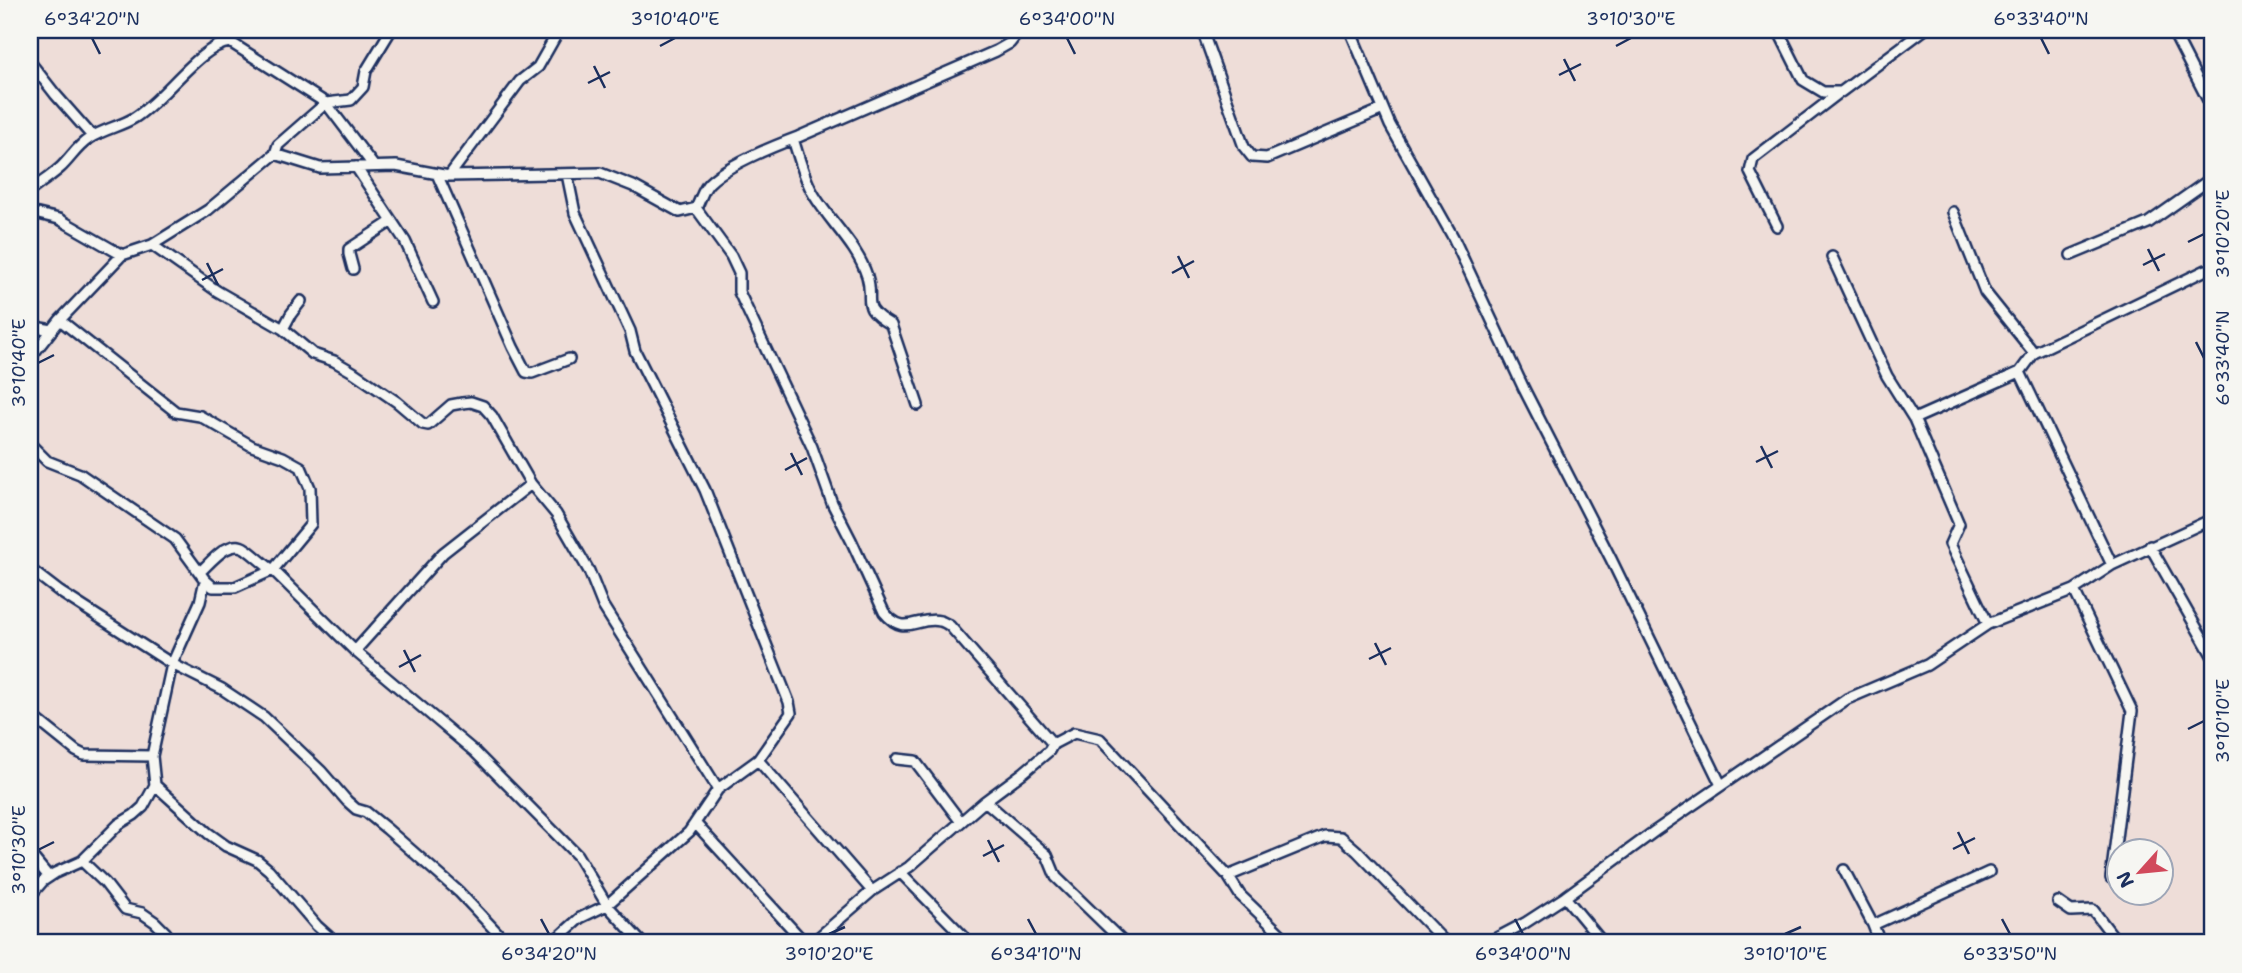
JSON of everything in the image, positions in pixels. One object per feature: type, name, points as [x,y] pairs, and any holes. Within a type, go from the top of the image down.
[{"type":"street","points":[[30,358],[60,320],[122,255],[152,245],[208,210],[275,154],[278,145],[326,103],[351,100],[363,87],[366,71],[391,30]]},
{"type":"street","points":[[449,176],[520,81],[538,67],[559,30]]},
{"type":"street","points":[[696,208],[707,184],[727,170],[778,144],[996,51],[1010,43],[1017,34],[1016,30]]},
{"type":"street","points":[[1202,30],[1244,147],[1252,157],[1268,158],[1383,109]]},
{"type":"street","points":[[1350,30],[1383,109],[1453,237],[1524,389],[1611,559],[1721,785]]},
{"type":"street","points":[[1778,30],[1803,80],[1823,92],[1841,92]]},
{"type":"street","points":[[1777,226],[1750,172],[1753,159],[1922,30]]},
{"type":"street","points":[[2172,30],[2212,108]]},
{"type":"street","points":[[30,191],[61,167],[74,150],[92,136],[134,118],[164,95],[199,57],[222,43],[230,42],[326,103],[373,166]]},
{"type":"street","points":[[30,62],[92,136]]},
{"type":"street","points":[[793,139],[813,194],[855,251],[868,277],[869,304],[880,318],[891,325],[918,405]]},
{"type":"street","points":[[275,154],[320,169],[396,166],[449,176],[600,173],[633,186],[680,212],[696,208]]},
{"type":"street","points":[[356,167],[405,241],[433,302]]},
{"type":"street","points":[[437,174],[526,372],[532,373],[569,359]]},
{"type":"street","points":[[552,943],[580,918],[607,905],[689,832],[718,789],[758,760],[791,713],[705,489],[635,351],[629,331],[575,213],[567,174]]},
{"type":"street","points":[[2071,255],[2148,223],[2212,178]]},
{"type":"street","points":[[696,208],[731,256],[739,273],[739,292],[812,447],[832,503],[884,612],[891,622],[903,626],[940,621],[950,626],[1053,744]]},
{"type":"street","points":[[30,212],[59,219],[122,255]]},
{"type":"street","points":[[1953,212],[1986,292],[2034,353]]},
{"type":"street","points":[[353,269],[349,249],[392,221]]},
{"type":"street","points":[[152,245],[217,291],[282,329],[313,354],[334,361],[397,401],[423,424],[428,425],[451,405],[471,402],[483,406],[492,416],[531,484],[556,514],[589,571],[603,606],[718,789]]},
{"type":"street","points":[[1832,257],[1887,376],[1914,419],[1959,524],[1950,544],[1988,624]]},
{"type":"street","points":[[1914,419],[2020,372],[2034,353],[2206,270]]},
{"type":"street","points":[[282,329],[290,314],[302,301]]},
{"type":"street","points":[[30,444],[47,461],[80,474],[175,539],[213,587],[235,587],[273,570],[311,524],[310,488],[301,467],[253,446],[200,416],[176,412],[60,320]]},
{"type":"street","points":[[30,326],[52,330]]},
{"type":"street","points":[[2020,372],[2112,565]]},
{"type":"street","points":[[355,651],[443,553],[531,484]]},
{"type":"street","points":[[1487,943],[1565,897],[1847,699],[1927,665],[1988,624],[2074,590],[2112,565],[2212,519]]},
{"type":"street","points":[[30,896],[43,881],[82,861],[118,824],[143,807],[155,785],[152,756],[172,664],[200,602],[203,576],[227,548],[235,546],[244,547],[273,570],[355,651],[475,752],[577,855],[607,905],[642,943]]},
{"type":"street","points":[[2150,546],[2212,655]]},
{"type":"street","points":[[30,569],[60,592],[172,664],[222,689],[264,717],[321,771],[346,801],[356,809],[366,812],[459,892],[507,943]]},
{"type":"street","points":[[2074,590],[2132,711],[2116,836]]},
{"type":"street","points":[[30,714],[84,755],[152,756]]},
{"type":"street","points":[[811,943],[872,891],[900,873],[985,801],[1024,772],[1049,751],[1053,744],[1074,733],[1100,739],[1228,876],[1240,895],[1290,943]]},
{"type":"street","points":[[897,759],[915,761],[961,822]]},
{"type":"street","points":[[758,760],[872,891]]},
{"type":"street","points":[[155,785],[208,833],[226,846],[257,860],[269,870],[317,926],[336,943]]},
{"type":"street","points":[[985,801],[1047,855],[1056,877],[1124,943]]},
{"type":"street","points":[[695,823],[805,943]]},
{"type":"street","points":[[1228,876],[1325,836],[1341,837],[1446,943]]},
{"type":"street","points":[[30,855],[49,877]]},
{"type":"street","points":[[82,861],[105,883],[125,909],[142,913],[155,922],[172,943]]},
{"type":"street","points":[[1844,870],[1880,943]]},
{"type":"street","points":[[1873,925],[1989,872]]},
{"type":"street","points":[[900,873],[970,943]]},
{"type":"street","points":[[1565,897],[1603,943]]},
{"type":"street","points":[[2058,902],[2071,911],[2093,910],[2118,943]]}]
